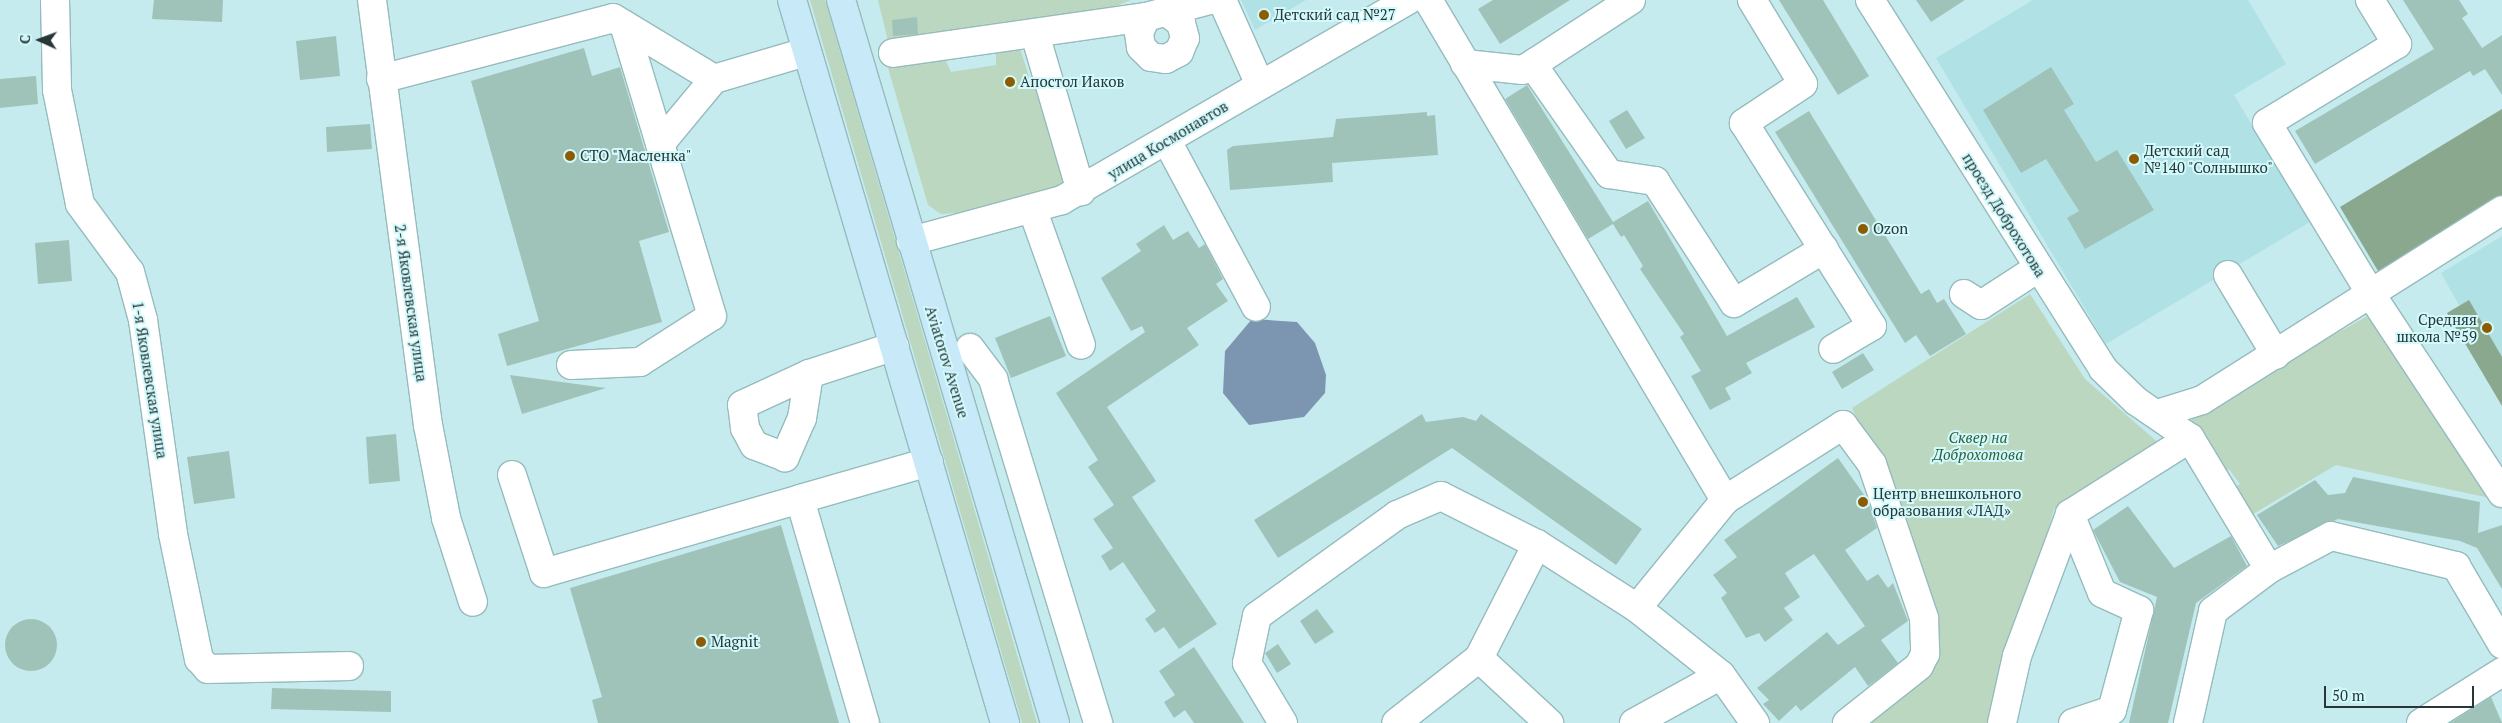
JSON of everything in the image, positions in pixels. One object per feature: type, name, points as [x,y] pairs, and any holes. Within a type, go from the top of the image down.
[{"type":"main road","points":[[792,0],[806,52],[896,346],[1005,723]]},
{"type":"main road","name":"Aviatorov Avenue","points":[[841,0],[910,241],[1055,723]]},
{"type":"street","name":"1-я Яковлевская улица","points":[[55,0],[57,90],[80,204],[130,272],[143,320],[173,534],[189,597],[199,659],[208,669],[349,666]]},
{"type":"street","name":"2-я Яковлевская улица","points":[[372,0],[428,425],[446,518],[473,602]]},
{"type":"street","points":[[893,53],[1036,34],[1156,14],[1210,0]]},
{"type":"street","points":[[1222,0],[1260,85]]},
{"type":"street","name":"улица Космонавтов","points":[[910,241],[1033,211],[1081,191],[1408,0]]},
{"type":"street","points":[[1428,0],[1725,500]]},
{"type":"street","points":[[1465,64],[1524,70],[1632,0]]},
{"type":"street","points":[[1752,0],[1803,84],[1744,123],[1872,326],[1833,349]]},
{"type":"street","name":"проезд Доброхотова","points":[[1870,0],[2103,369],[2157,414],[2190,438]]},
{"type":"street","points":[[2370,0],[2397,44],[2267,123],[2372,296],[2502,493]]},
{"type":"street","points":[[381,79],[613,18],[714,80]]},
{"type":"street","points":[[571,365],[640,362],[712,316],[624,25]]},
{"type":"street","points":[[1036,34],[1081,191]]},
{"type":"street","points":[[660,144],[714,80],[806,52]]},
{"type":"street","points":[[1536,62],[1538,71],[1610,174],[1655,181],[1734,303],[1824,249]]},
{"type":"street","points":[[1166,141],[1256,307]]},
{"type":"street","points":[[2157,414],[2202,400],[2372,296],[2502,210]]},
{"type":"street","points":[[1033,211],[1081,345]]},
{"type":"street","points":[[1964,294],[1981,305],[2038,268]]},
{"type":"street","points":[[2228,275],[2276,355]]},
{"type":"street","points":[[809,374],[896,346]]},
{"type":"street","points":[[970,348],[993,379],[1098,723]]},
{"type":"street","points":[[1637,608],[1725,500],[1843,425],[1872,464],[1924,618],[1925,654],[1919,666],[1847,723]]},
{"type":"street","points":[[2002,723],[2017,656],[2070,514],[2190,438],[2269,569]]},
{"type":"street","points":[[512,475],[544,572],[929,462]]},
{"type":"street","points":[[1283,723],[1247,663],[1257,616],[1397,515],[1441,496],[1537,544],[1637,608],[1721,675],[1756,723]]},
{"type":"street","points":[[800,499],[865,723]]},
{"type":"street","points":[[2070,514],[2102,593],[2139,610],[2112,710],[2072,723]]},
{"type":"street","points":[[2188,723],[2213,611],[2269,569],[2331,536],[2456,566],[2502,644]]},
{"type":"street","points":[[1396,723],[1479,658],[1537,544]]},
{"type":"street","points":[[1479,658],[1549,723]]},
{"type":"street","points":[[2422,723],[2502,672]]},
{"type":"street","points":[[1634,723],[1721,675]]},
{"type":"shaded area","name":"Детский сад №27","points":[[1241,0],[1306,0],[1255,30]]},
{"type":"shaded area","name":"Детский сад №140 \"Солнышко\"","points":[[2033,0],[2248,0],[2286,64],[2234,95],[2310,222],[2106,344],[1936,58]]},
{"type":"shaded area","name":"Средняя школа №59","points":[[2502,236],[2502,382],[2441,273]]},
{"type":"shaded area","points":[[1252,319],[1297,322],[1315,343],[1326,375],[1325,393],[1304,417],[1249,425],[1223,393],[1225,351]]},
{"type":"green space","points":[[810,0],[825,0],[1037,723],[1022,723]]},
{"type":"green space","points":[[878,0],[1131,0],[1064,27],[888,41]]},
{"type":"green space","points":[[1019,45],[1030,80],[1039,76],[1067,189],[1014,209],[941,214],[928,205],[888,68],[943,55],[951,72],[996,65],[996,48]]},
{"type":"green space","points":[[2502,109],[2502,196],[2378,271],[2340,207]]},
{"type":"green space","name":"Сквер на Доброхотова","points":[[2030,294],[2085,379],[2162,446],[2054,509],[1994,723],[1859,723],[1940,659],[1905,527],[1852,408]]},
{"type":"green space","points":[[2469,300],[2502,357],[2502,406],[2447,313]]},
{"type":"green space","points":[[2366,317],[2382,324],[2499,500],[2336,465],[2248,517],[2230,490],[2240,484],[2229,469],[2219,475],[2216,454],[2195,434],[2191,421],[2198,411]]},
{"type":"building","points":[[154,0],[223,0],[222,22],[152,19]]},
{"type":"building","points":[[1493,0],[1570,0],[1500,44],[1478,9]]},
{"type":"building","points":[[1779,0],[1823,0],[1869,76],[1838,95]]},
{"type":"building","points":[[1916,0],[1965,0],[1931,22]]},
{"type":"building","points":[[2403,0],[2459,0],[2468,14],[2462,18],[2482,48],[2502,35],[2502,95],[2485,69],[2473,76],[2470,71],[2315,164],[2295,131],[2434,49]]},
{"type":"building","points":[[917,17],[918,34],[893,36],[892,20]]},
{"type":"building","points":[[336,36],[340,76],[300,80],[296,41]]},
{"type":"building","name":"СТО \"Масленка\"","points":[[584,48],[592,76],[620,67],[669,232],[639,241],[662,322],[507,366],[498,334],[539,321],[471,81]]},
{"type":"building","points":[[2051,67],[2074,104],[2064,110],[2096,162],[2117,150],[2154,210],[2085,249],[2067,218],[2079,211],[2046,159],[2021,173],[1983,110]]},
{"type":"building","points":[[36,76],[38,104],[0,108],[0,79]]},
{"type":"building","points":[[1527,85],[1613,222],[1648,201],[1727,336],[1797,297],[1815,327],[1746,363],[1752,373],[1725,388],[1731,399],[1710,410],[1691,376],[1701,371],[1680,337],[1684,334],[1640,269],[1643,266],[1624,235],[1621,237],[1613,224],[1588,239],[1505,99]]},
{"type":"building","points":[[1627,110],[1645,138],[1626,149],[1609,121]]},
{"type":"building","points":[[1809,111],[1921,294],[1929,289],[1937,303],[1944,299],[1966,334],[1930,356],[1916,335],[1905,343],[1775,132]]},
{"type":"building","points":[[1427,112],[1427,116],[1435,115],[1438,155],[1332,163],[1333,182],[1230,190],[1227,150],[1233,146],[1333,137],[1336,119]]},
{"type":"building","points":[[370,124],[372,149],[327,152],[326,127]]},
{"type":"building","points":[[1164,225],[1173,240],[1188,231],[1199,248],[1205,244],[1223,279],[1216,284],[1228,301],[1187,328],[1199,345],[1107,407],[1156,481],[1132,497],[1217,624],[1179,649],[1164,627],[1155,633],[1145,619],[1156,611],[1123,562],[1110,571],[1101,556],[1113,548],[1093,519],[1114,505],[1088,467],[1098,460],[1056,393],[1145,332],[1142,326],[1131,331],[1101,278],[1141,251],[1136,244]]},
{"type":"building","points":[[69,240],[72,281],[38,284],[35,243]]},
{"type":"building","points":[[1050,316],[1066,356],[1011,378],[995,338]]},
{"type":"building","points":[[1863,353],[1874,370],[1842,389],[1832,372]]},
{"type":"building","points":[[510,375],[606,388],[522,414]]},
{"type":"building","points":[[1422,414],[1426,422],[1463,417],[1476,421],[1481,414],[1642,529],[1616,565],[1452,448],[1278,558],[1254,520]]},
{"type":"building","points":[[396,434],[400,481],[369,484],[366,437]]},
{"type":"building","points":[[229,451],[235,498],[194,504],[187,457]]},
{"type":"building","points":[[1838,458],[1867,499],[1877,528],[1845,550],[1867,581],[1878,574],[1888,588],[1893,583],[1908,621],[1881,640],[1898,663],[1879,678],[1868,686],[1855,667],[1801,711],[1796,705],[1779,721],[1763,704],[1769,700],[1757,688],[1827,632],[1838,645],[1865,626],[1814,554],[1785,573],[1800,597],[1784,608],[1793,620],[1765,642],[1759,633],[1746,638],[1721,598],[1727,593],[1713,575],[1737,557],[1724,540]]},
{"type":"building","points":[[2353,477],[2480,502],[2478,533],[2502,525],[2502,589],[2477,548],[2460,541],[2338,519],[2278,546],[2257,515],[2315,480],[2328,495],[2345,493]]},
{"type":"building","points":[[2128,506],[2174,568],[2231,536],[2247,566],[2196,603],[2168,723],[2129,723],[2157,597],[2120,582],[2093,530]]},
{"type":"building","name":"Magnit","points":[[781,525],[839,723],[598,723],[592,700],[602,697],[570,588]]},
{"type":"building","points":[[1317,609],[1334,632],[1315,644],[1300,621]]},
{"type":"building","points":[[26,619],[36,619],[50,626],[57,640],[57,650],[50,664],[36,671],[26,671],[16,667],[9,660],[5,650],[5,640],[9,630],[16,623]]},
{"type":"building","points":[[1278,644],[1291,664],[1277,673],[1265,653]]},
{"type":"building","points":[[1194,647],[1244,723],[1194,723],[1185,710],[1174,718],[1164,702],[1175,695],[1159,671]]},
{"type":"building","points":[[272,688],[391,691],[391,712],[271,709]]},
{"type":"building","points":[[2491,697],[2502,723],[2450,723]]},
{"type":"place","name":"Детский сад №27","points":[[1264,15]]},
{"type":"place","name":"Апостол Иаков","points":[[1010,82]]},
{"type":"place","name":"СТО \"Масленка\"","points":[[570,156]]},
{"type":"place","name":"Детский сад №140 \"Солнышко\"","points":[[2134,159]]},
{"type":"place","name":"Ozon","points":[[1863,229]]},
{"type":"place","name":"Средняя школа №59","points":[[2487,328]]},
{"type":"place","name":"Центр внешкольного образования «ЛАД»","points":[[1863,502]]},
{"type":"place","name":"Magnit","points":[[701,642]]}]
